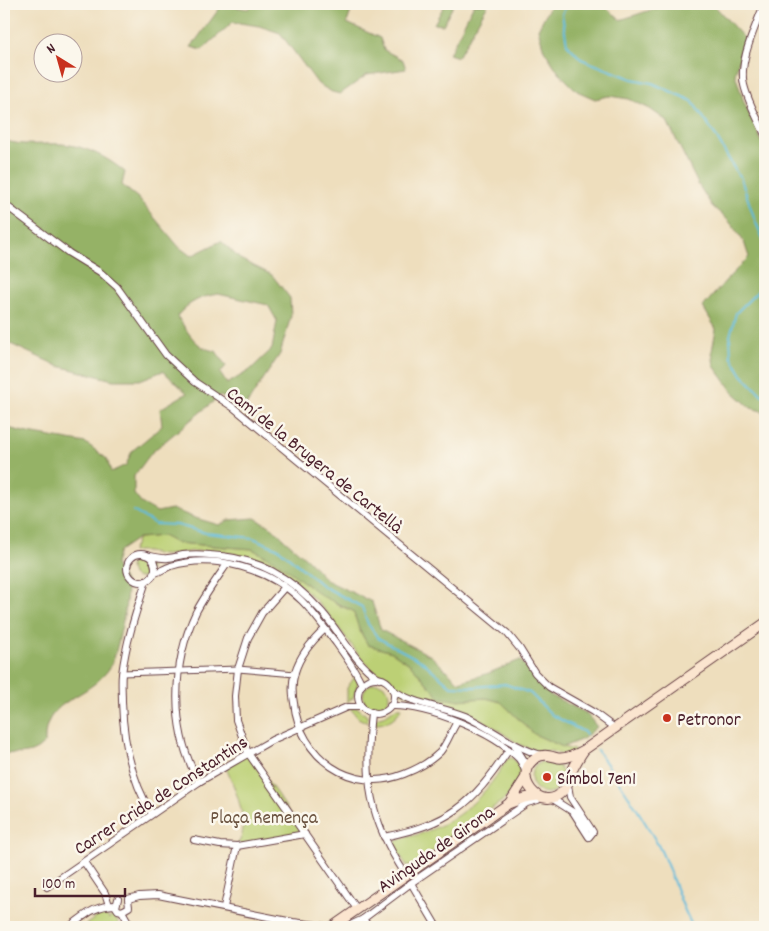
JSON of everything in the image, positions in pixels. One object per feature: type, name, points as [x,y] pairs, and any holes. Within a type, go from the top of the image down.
[{"type":"main road","points":[[558,758],[570,756],[584,750],[765,623]]},
{"type":"main road","points":[[569,781],[566,765],[558,758],[548,755],[543,755],[532,762],[527,772],[529,788],[544,797],[561,794],[569,781],[575,764],[584,750]]},
{"type":"main road","name":"Avinguda de Girona","points":[[332,927],[357,909],[409,879],[508,804],[515,796],[527,772]]},
{"type":"main road","name":"Avinguda de Girona","points":[[508,804],[524,798],[544,797]]},
{"type":"street","points":[[764,4],[748,47],[743,78],[744,86],[765,135]]},
{"type":"street","name":"Camí de la Brugera de Cartellà","points":[[4,205],[100,272],[117,287],[166,355],[195,382],[234,408],[507,633],[535,673],[549,687],[593,712],[616,729]]},
{"type":"street","points":[[146,581],[135,581],[130,578],[126,567],[132,556],[137,554],[166,559],[184,555],[234,557],[258,564],[286,578],[326,616],[362,667],[379,679],[387,682],[392,689],[394,697],[391,705]]},
{"type":"street","points":[[146,555],[152,559],[154,573]]},
{"type":"street","points":[[152,814],[141,796],[129,756],[123,724],[122,673],[130,630],[146,581],[166,559]]},
{"type":"street","points":[[154,573],[170,566],[210,562],[246,568],[260,574],[301,600],[325,629],[364,684]]},
{"type":"street","points":[[199,782],[187,756],[180,728],[179,671],[185,641],[196,612],[227,564]]},
{"type":"street","points":[[284,588],[262,614],[248,638],[238,669],[235,696],[236,720],[248,753],[357,909]]},
{"type":"street","points":[[325,629],[303,654],[295,674],[292,692],[299,728],[311,748],[329,766],[350,776],[368,780],[396,777],[419,768],[440,752],[457,722]]},
{"type":"street","points":[[362,667],[364,684]]},
{"type":"street","points":[[122,673],[238,669],[295,674]]},
{"type":"street","points":[[379,679],[372,679],[364,684],[358,694],[362,707],[371,713],[382,713],[391,705],[410,700]]},
{"type":"street","points":[[392,689],[410,700],[464,716],[512,743],[543,755]]},
{"type":"street","name":"Carrer Crida de Constantins","points":[[347,707],[358,694]]},
{"type":"street","points":[[391,705],[416,709],[457,722],[481,733],[520,761],[527,772]]},
{"type":"street","name":"Carrer Crida de Constantins","points":[[47,888],[199,782],[248,753],[347,707],[362,707]]},
{"type":"street","points":[[371,713],[367,748],[368,780],[374,812],[384,837],[436,927]]},
{"type":"street","points":[[512,743],[527,772]]},
{"type":"street","points":[[384,837],[412,831],[455,811],[479,791],[508,751]]},
{"type":"street","points":[[544,797],[573,812],[589,837],[593,832],[570,797],[569,781]]},
{"type":"street","name":"Avinguda de Girona","points":[[346,927],[363,919],[409,879],[526,803],[544,797]]},
{"type":"street","points":[[194,840],[238,846],[305,834]]},
{"type":"street","points":[[224,907],[238,846]]},
{"type":"street","points":[[84,862],[114,903]]},
{"type":"street","points":[[105,893],[118,910],[122,911],[131,927]]},
{"type":"street","points":[[69,927],[95,908],[114,903],[124,897],[128,899],[139,896],[158,895],[224,907],[296,925],[332,927]]},
{"type":"street","points":[[122,911],[129,907],[128,899]]},
{"type":"street","points":[[363,919],[369,927]]},
{"type":"green space","points":[[252,4],[321,4],[326,8],[334,4],[342,5],[351,11],[347,23],[380,38],[384,50],[403,60],[406,69],[367,75],[340,94],[318,84],[280,33],[259,26],[233,22],[202,50],[191,47],[222,5],[249,9]]},
{"type":"green space","points":[[445,4],[454,4],[443,25],[434,24]]},
{"type":"green space","points":[[474,4],[488,4],[458,57],[449,54]]},
{"type":"green space","points":[[551,4],[603,4],[620,20],[669,4],[713,4],[745,39],[735,74],[744,102],[765,149],[765,412],[751,408],[733,392],[714,366],[712,351],[716,329],[703,307],[749,257],[744,242],[729,221],[712,206],[698,184],[667,121],[650,109],[629,99],[609,96],[595,99],[577,91],[559,73],[544,50],[538,29]]},
{"type":"green space","points":[[4,140],[25,144],[71,145],[103,157],[125,172],[122,185],[138,198],[179,247],[191,256],[221,241],[240,259],[272,275],[290,298],[291,316],[280,354],[245,407],[220,396],[152,452],[134,476],[134,494],[141,503],[157,512],[172,509],[219,525],[229,520],[255,518],[273,528],[308,560],[326,580],[372,602],[381,630],[431,656],[459,682],[489,673],[520,660],[550,695],[586,713],[597,727],[583,739],[563,747],[534,734],[501,702],[486,698],[455,700],[440,698],[411,665],[392,652],[368,645],[360,631],[353,611],[322,596],[277,562],[252,549],[176,543],[163,536],[138,538],[119,551],[115,564],[124,580],[127,591],[117,648],[109,669],[94,684],[57,710],[50,718],[46,729],[45,742],[40,747],[26,753],[4,753],[4,427],[86,443],[107,459],[111,472],[126,465],[132,451],[162,426],[160,409],[187,393],[163,371],[140,380],[113,380],[58,366],[4,341]],"holes":[[[218,294],[268,305],[277,321],[272,349],[250,370],[227,384],[220,373],[226,366],[216,351],[209,350],[197,343],[177,316],[195,301]]]},
{"type":"green space","points":[[163,536],[176,543],[252,549],[277,562],[340,606],[353,611],[360,631],[368,645],[392,652],[411,665],[430,687],[455,700],[486,698],[501,702],[534,734],[563,747],[578,751],[563,755],[551,751],[537,751],[520,745],[491,725],[461,711],[398,691],[388,678],[372,670],[364,662],[332,619],[298,584],[279,570],[258,560],[233,554],[204,551],[166,555],[141,551],[132,552],[138,538]]},
{"type":"green space","points":[[140,558],[147,561],[150,568],[147,575],[140,578],[133,575],[130,568],[133,561]]},
{"type":"green space","points":[[356,675],[358,683],[353,698],[347,702],[347,688]]},
{"type":"green space","points":[[376,683],[385,687],[389,696],[385,705],[376,709],[367,705],[363,696],[367,687]]},
{"type":"green space","points":[[350,708],[358,708],[367,716],[368,723],[358,718]]},
{"type":"green space","points":[[396,708],[402,708],[394,718],[387,722],[374,724],[376,718],[386,715]]},
{"type":"green space","name":"Plaça Remença","points":[[248,753],[305,834],[237,846],[242,835],[243,819],[232,781],[225,766]]},
{"type":"green space","points":[[512,758],[519,767],[519,777],[509,796],[412,866],[407,866],[394,846],[395,842],[424,833],[464,811],[483,793],[507,759]]},
{"type":"green space","points":[[547,761],[559,765],[563,777],[559,789],[547,793],[535,789],[531,777],[535,765]]},
{"type":"green space","points":[[104,912],[109,919],[113,915],[121,927],[82,927]]},
{"type":"waterway","points":[[567,4],[562,14],[567,44],[581,59],[632,79],[652,83],[692,101],[740,176],[765,243]]},
{"type":"waterway","points":[[765,284],[736,313],[730,336],[731,356],[742,375],[762,395],[765,395]]},
{"type":"waterway","points":[[133,511],[155,524],[177,525],[206,533],[253,538],[279,549],[323,586],[362,607],[368,624],[378,638],[423,662],[451,686],[474,687],[505,684],[530,693],[552,715],[584,732],[586,735]]},
{"type":"waterway","points":[[597,750],[629,797],[658,845],[693,927]]},
{"type":"place","name":"Petronor","points":[[667,718]]},
{"type":"place","name":"Símbol 7en1","points":[[547,777]]}]
